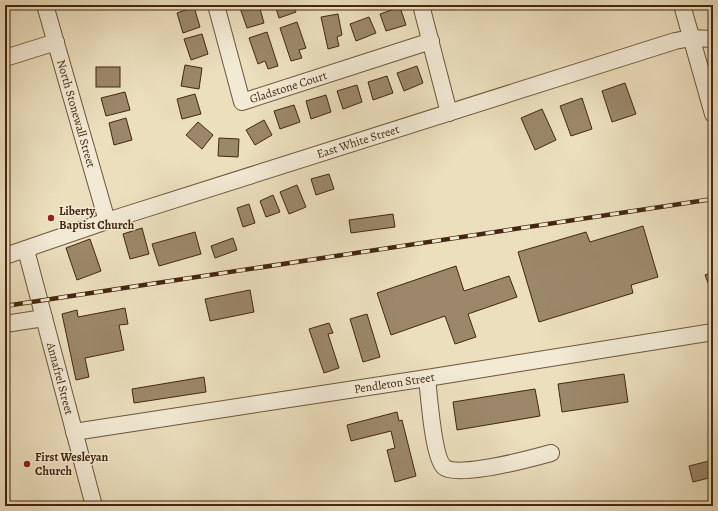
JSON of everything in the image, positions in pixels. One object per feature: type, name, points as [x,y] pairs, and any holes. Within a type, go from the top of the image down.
[{"type":"street","name":"North Stonewall Street","points":[[45,5],[107,222]]},
{"type":"street","name":"Gladstone Court","points":[[216,5],[242,102],[431,41]]},
{"type":"street","points":[[421,5],[449,113]]},
{"type":"street","points":[[682,5],[713,114]]},
{"type":"street","name":"East White Street","points":[[5,256],[675,40],[691,38],[713,39]]},
{"type":"street","points":[[5,58],[56,42]]},
{"type":"street","name":"Annafrel Street","points":[[26,250],[94,506]]},
{"type":"street","points":[[5,324],[44,318]]},
{"type":"street","name":"Pendleton Street","points":[[74,432],[427,378],[713,332]]},
{"type":"street","points":[[427,378],[437,453],[444,467],[449,470],[457,471],[471,470],[509,464],[551,454]]},
{"type":"building","points":[[239,5],[259,5],[264,23],[247,28]]},
{"type":"building","points":[[275,5],[294,5],[296,12],[279,18]]},
{"type":"building","points":[[194,7],[200,27],[183,33],[177,13]]},
{"type":"building","points":[[400,7],[406,25],[386,31],[380,14]]},
{"type":"building","points":[[338,14],[342,35],[337,37],[339,46],[328,49],[321,17]]},
{"type":"building","points":[[369,17],[376,33],[356,41],[350,24]]},
{"type":"building","points":[[297,22],[306,48],[299,50],[302,58],[291,61],[280,28]]},
{"type":"building","points":[[267,32],[278,66],[268,69],[265,61],[258,64],[249,38]]},
{"type":"building","points":[[202,34],[208,54],[191,60],[184,39]]},
{"type":"building","points":[[185,65],[202,68],[199,89],[181,86]]},
{"type":"building","points":[[417,66],[423,83],[404,91],[397,73]]},
{"type":"building","points":[[96,67],[120,67],[120,87],[96,87]]},
{"type":"building","points":[[387,76],[393,93],[373,100],[368,82]]},
{"type":"building","points":[[625,83],[636,114],[612,122],[602,91]]},
{"type":"building","points":[[357,85],[362,102],[343,109],[337,91]]},
{"type":"building","points":[[125,92],[130,110],[106,116],[101,98]]},
{"type":"building","points":[[195,94],[201,114],[182,119],[177,99]]},
{"type":"building","points":[[326,95],[331,112],[311,119],[306,101]]},
{"type":"building","points":[[582,98],[592,129],[571,136],[560,106]]},
{"type":"building","points":[[294,105],[300,122],[280,129],[274,111]]},
{"type":"building","points":[[542,109],[556,140],[535,150],[521,118]]},
{"type":"building","points":[[126,118],[132,140],[114,145],[109,123]]},
{"type":"building","points":[[264,120],[272,135],[255,145],[246,130]]},
{"type":"building","points":[[198,122],[213,135],[202,149],[186,135]]},
{"type":"building","points":[[219,138],[239,139],[238,157],[218,156]]},
{"type":"building","points":[[329,174],[334,189],[316,195],[311,179]]},
{"type":"building","points":[[297,185],[306,207],[289,214],[280,192]]},
{"type":"building","points":[[273,195],[280,212],[266,217],[260,201]]},
{"type":"building","points":[[249,204],[255,223],[243,227],[237,208]]},
{"type":"building","points":[[393,214],[395,227],[351,233],[349,220]]},
{"type":"building","points":[[643,226],[658,277],[631,285],[633,293],[539,322],[518,252],[586,232],[590,242]]},
{"type":"building","points":[[142,228],[149,254],[130,259],[123,234]]},
{"type":"building","points":[[195,232],[201,254],[159,266],[152,244]]},
{"type":"building","points":[[233,238],[237,250],[215,258],[211,246]]},
{"type":"building","points":[[90,239],[101,271],[77,280],[66,248]]},
{"type":"building","points":[[456,266],[464,291],[509,276],[517,297],[468,314],[476,337],[455,344],[445,316],[391,335],[377,293]]},
{"type":"building","points":[[713,272],[713,296],[705,275]]},
{"type":"building","points":[[250,290],[254,312],[210,321],[205,299]]},
{"type":"building","points":[[125,308],[128,324],[119,325],[124,350],[85,358],[89,377],[76,380],[62,314],[77,310],[78,317]]},
{"type":"building","points":[[367,314],[380,357],[363,362],[350,319]]},
{"type":"building","points":[[329,323],[333,333],[328,334],[339,368],[324,373],[309,329]]},
{"type":"building","points":[[624,374],[628,402],[562,412],[558,384]]},
{"type":"building","points":[[204,377],[206,392],[134,403],[132,389]]},
{"type":"building","points":[[535,389],[540,416],[457,430],[453,402]]},
{"type":"building","points":[[397,412],[399,421],[402,420],[416,476],[395,482],[387,450],[395,448],[391,431],[351,441],[347,425]]},
{"type":"building","points":[[713,460],[713,477],[693,482],[689,466]]},
{"type":"railway","points":[[5,306],[713,199]]},
{"type":"place","name":"Liberty Baptist Church","points":[[51,218]]},
{"type":"place","name":"First Wesleyan Church","points":[[27,464]]}]
